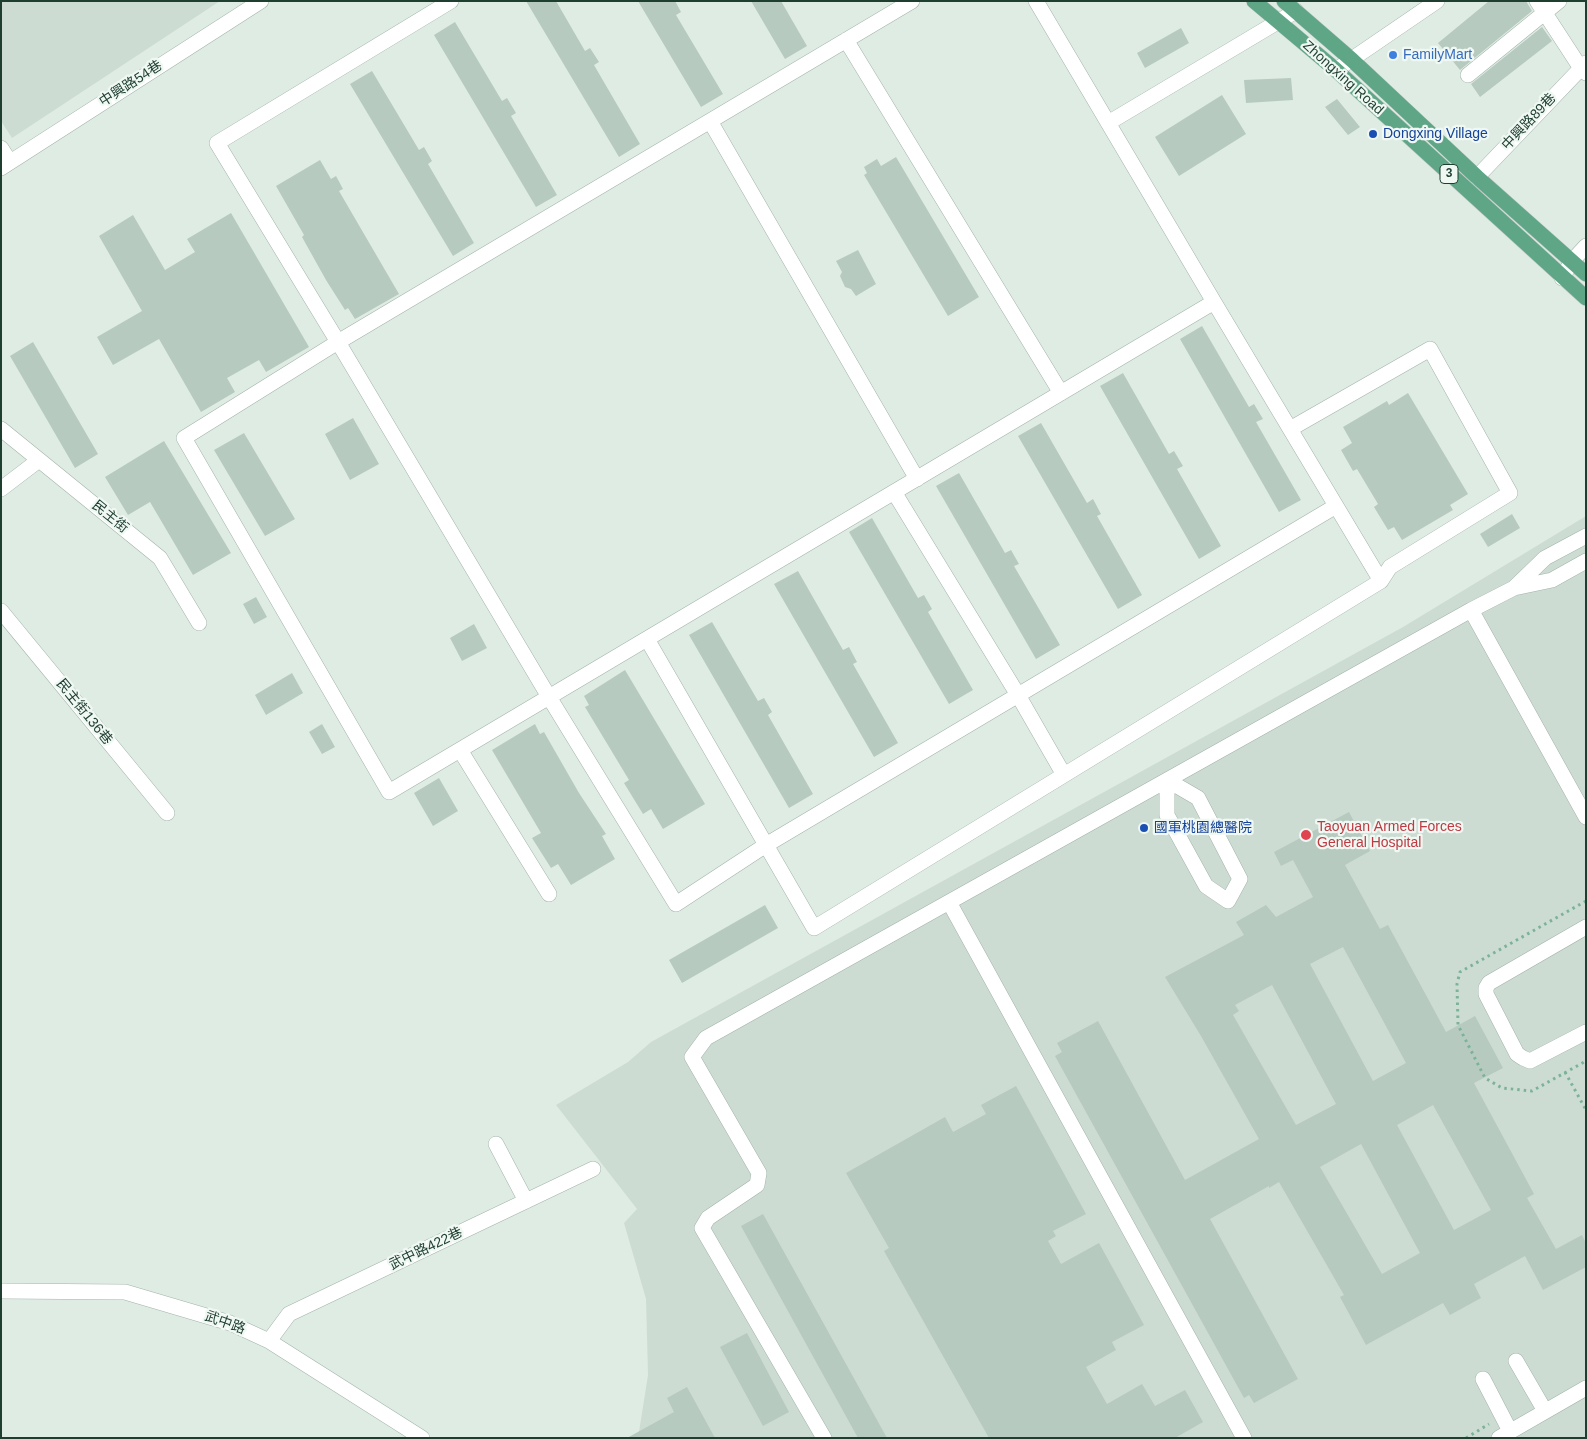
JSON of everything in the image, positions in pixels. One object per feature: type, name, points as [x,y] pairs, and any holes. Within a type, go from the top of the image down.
[{"type":"main road","name":"Zhongxing Road","points":[[1254,1],[1336,70],[1586,298]]},
{"type":"main road","name":"Zhongxing Road","points":[[1284,1],[1352,60],[1477,177],[1586,274]]},
{"type":"street","name":"中興路54巷","points":[[6,165],[261,1]]},
{"type":"street","points":[[451,1],[218,143],[549,697],[676,904],[766,845],[1336,506]]},
{"type":"street","points":[[912,1],[338,342],[184,438],[389,792],[1214,302]]},
{"type":"street","points":[[1036,1],[1381,581]]},
{"type":"street","points":[[1336,70],[1437,1]]},
{"type":"street","points":[[1468,75],[1541,7],[1560,1]]},
{"type":"street","points":[[1541,7],[1584,68]]},
{"type":"street","points":[[1108,123],[1296,11]]},
{"type":"street","points":[[846,40],[1061,394]]},
{"type":"street","name":"中興路89巷","points":[[1477,177],[1584,68]]},
{"type":"street","points":[[710,121],[917,479]]},
{"type":"street","points":[[1,148],[6,165]]},
{"type":"street","points":[[1562,278],[1572,261],[1586,246]]},
{"type":"street","points":[[647,640],[814,928],[1381,581],[1390,568],[1510,494],[1430,349],[1290,429]]},
{"type":"street","name":"民主街","points":[[1,429],[160,558],[200,623]]},
{"type":"street","points":[[1,489],[40,460]]},
{"type":"street","points":[[894,492],[1018,695],[1064,775]]},
{"type":"street","points":[[1514,588],[1545,558],[1586,536]]},
{"type":"street","points":[[824,1438],[702,1228],[708,1218],[757,1185],[759,1173],[692,1057],[706,1038],[1472,610],[1514,588],[1552,580],[1586,561]]},
{"type":"street","points":[[1472,610],[1586,817]]},
{"type":"street","name":"民主街136巷","points":[[1,611],[167,813]]},
{"type":"street","points":[[460,750],[550,894]]},
{"type":"street","points":[[1167,780],[1198,798],[1240,879],[1228,901],[1206,886],[1167,815],[1167,780]]},
{"type":"street","points":[[949,902],[1244,1438]]},
{"type":"street","points":[[1586,928],[1489,983],[1486,988],[1486,994],[1508,1037],[1517,1054],[1522,1058],[1530,1061],[1586,1032]]},
{"type":"street","points":[[496,1144],[526,1201]]},
{"type":"street","name":"武中路422巷","points":[[268,1341],[289,1314],[593,1169]]},
{"type":"street","name":"武中路","points":[[1,1291],[126,1292],[230,1323],[268,1341],[422,1438]]},
{"type":"street","points":[[1516,1361],[1545,1411]]},
{"type":"street","points":[[1483,1379],[1505,1435],[1586,1388]]},
{"type":"path","points":[[1485,1078],[1502,1088],[1532,1091],[1586,1061]]},
{"type":"path","points":[[1565,1072],[1586,1110]]},
{"type":"shaded area","points":[[1,1],[220,1],[12,138],[1,121]]},
{"type":"shaded area","name":"Taoyuan Armed Forces General Hospital","points":[[1586,516],[1586,1438],[638,1438],[648,1375],[646,1299],[624,1223],[637,1209],[556,1105],[628,1062],[651,1042],[1403,627]]},
{"type":"building","points":[[526,1],[556,1],[585,51],[590,48],[599,62],[594,65],[640,144],[619,157]]},
{"type":"building","points":[[638,1],[675,1],[681,12],[676,15],[723,94],[701,107]]},
{"type":"building","points":[[751,1],[781,1],[807,46],[785,59]]},
{"type":"building","points":[[1489,1],[1526,1],[1532,11],[1460,70],[1438,43]]},
{"type":"building","points":[[455,22],[502,101],[507,98],[516,113],[511,116],[557,195],[536,207],[434,35]]},
{"type":"building","points":[[1542,27],[1552,41],[1480,97],[1471,84]]},
{"type":"building","points":[[1181,28],[1189,43],[1145,68],[1137,53]]},
{"type":"building","points":[[372,71],[419,150],[424,147],[432,161],[428,164],[474,243],[453,256],[350,84]]},
{"type":"building","points":[[1291,78],[1293,100],[1246,103],[1244,80]]},
{"type":"building","points":[[1222,95],[1246,134],[1179,176],[1155,137]]},
{"type":"building","points":[[1337,99],[1360,127],[1348,135],[1325,107]]},
{"type":"building","points":[[896,157],[979,297],[948,316],[864,175],[867,173],[864,167],[877,159],[881,166]]},
{"type":"building","points":[[320,160],[331,179],[336,176],[343,189],[339,191],[399,294],[355,319],[348,308],[345,310],[326,280],[302,237],[304,235],[276,186]]},
{"type":"building","points":[[231,213],[309,347],[266,372],[259,360],[227,378],[235,392],[201,412],[159,339],[113,365],[97,337],[142,311],[99,236],[133,215],[165,270],[195,252],[187,239]]},
{"type":"building","points":[[858,250],[876,284],[856,296],[851,289],[845,287],[840,276],[842,272],[836,261]]},
{"type":"building","points":[[1202,326],[1249,407],[1254,404],[1263,419],[1256,422],[1301,500],[1279,512],[1180,339]]},
{"type":"building","points":[[33,342],[98,454],[75,468],[10,356]]},
{"type":"building","points":[[1123,373],[1169,454],[1174,451],[1183,466],[1177,469],[1221,546],[1199,559],[1100,386]]},
{"type":"building","points":[[1408,393],[1468,494],[1450,505],[1453,510],[1402,540],[1394,527],[1388,530],[1374,507],[1378,504],[1357,469],[1353,471],[1341,450],[1352,443],[1343,427],[1387,401],[1389,405]]},
{"type":"building","points":[[353,418],[379,464],[350,480],[325,434]]},
{"type":"building","points":[[1041,423],[1087,503],[1093,499],[1101,514],[1097,516],[1142,595],[1118,609],[1018,436]]},
{"type":"building","points":[[244,433],[295,519],[265,536],[214,450]]},
{"type":"building","points":[[164,441],[231,553],[193,575],[150,502],[128,515],[105,477]]},
{"type":"building","points":[[959,473],[1005,553],[1011,550],[1019,564],[1014,566],[1060,645],[1036,659],[936,486]]},
{"type":"building","points":[[1512,514],[1520,528],[1488,547],[1480,534]]},
{"type":"building","points":[[872,518],[918,598],[924,595],[932,609],[928,612],[973,690],[949,704],[849,532]]},
{"type":"building","points":[[798,571],[843,650],[849,647],[857,662],[853,664],[898,743],[874,757],[774,584]]},
{"type":"building","points":[[256,597],[267,617],[254,624],[243,604]]},
{"type":"building","points":[[712,622],[758,701],[764,698],[772,712],[768,715],[813,794],[789,808],[689,635]]},
{"type":"building","points":[[474,624],[487,648],[462,661],[450,638]]},
{"type":"building","points":[[625,670],[705,804],[663,829],[651,809],[643,814],[624,783],[629,780],[585,707],[589,705],[584,696]]},
{"type":"building","points":[[292,673],[303,693],[266,715],[255,695]]},
{"type":"building","points":[[322,724],[335,747],[322,754],[309,732]]},
{"type":"building","points":[[535,724],[540,734],[544,732],[579,793],[606,834],[602,836],[615,859],[571,885],[558,864],[551,868],[532,838],[541,833],[492,750]]},
{"type":"building","points":[[439,778],[458,811],[433,826],[414,793]]},
{"type":"building","points":[[1349,812],[1370,851],[1345,865],[1380,929],[1388,925],[1446,1032],[1475,1016],[1503,1068],[1474,1083],[1534,1194],[1527,1198],[1556,1249],[1582,1235],[1586,1243],[1586,1267],[1543,1290],[1525,1256],[1474,1284],[1481,1298],[1450,1315],[1443,1303],[1366,1345],[1340,1297],[1344,1295],[1279,1182],[1269,1188],[1269,1186],[1210,1219],[1298,1379],[1254,1403],[1249,1395],[1244,1398],[1055,1056],[1062,1052],[1057,1043],[1098,1021],[1185,1180],[1259,1139],[1201,1036],[1165,977],[1244,935],[1236,922],[1266,905],[1276,917],[1313,897],[1293,860],[1281,866],[1274,852]],"holes":[[[1343,947],[1406,1063],[1373,1081],[1310,964]],[[1272,985],[1336,1104],[1296,1125],[1233,1015],[1239,1011],[1235,1005]],[[1433,1105],[1491,1210],[1454,1230],[1397,1125]],[[1361,1144],[1420,1253],[1382,1274],[1320,1167]]]},
{"type":"building","points":[[765,905],[778,928],[682,983],[669,960]]},
{"type":"building","points":[[1016,1086],[1086,1214],[1053,1231],[1056,1236],[1048,1241],[1061,1264],[1099,1243],[1144,1325],[1112,1342],[1116,1350],[1086,1367],[1107,1404],[1142,1384],[1155,1406],[1185,1390],[1203,1422],[1175,1438],[989,1438],[884,1251],[889,1248],[846,1173],[945,1117],[953,1132],[986,1114],[981,1105]]},
{"type":"building","points":[[763,1214],[887,1438],[858,1438],[741,1226]]},
{"type":"building","points":[[747,1333],[789,1412],[763,1426],[720,1347]]},
{"type":"building","points":[[687,1387],[715,1438],[627,1438],[674,1412],[667,1398]]},
{"type":"place","name":"FamilyMart","points":[[1393,55]]},
{"type":"place","name":"Dongxing Village","points":[[1373,134]]},
{"type":"place","name":"國軍桃園總醫院","points":[[1144,828]]},
{"type":"place","name":"Taoyuan Armed Forces General Hospital","points":[[1306,835]]}]
